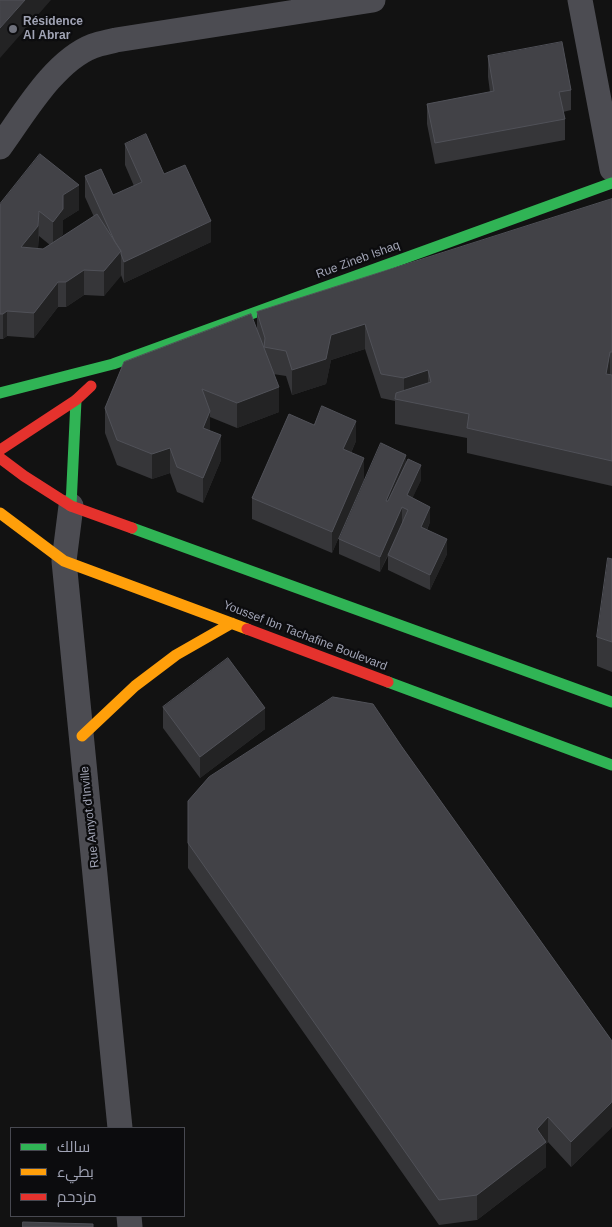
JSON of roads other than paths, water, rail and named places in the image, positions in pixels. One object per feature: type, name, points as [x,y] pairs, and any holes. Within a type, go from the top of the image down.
[{"type":"main road","name":"Rue Zineb Ishaq","points":[[0,393],[113,364],[612,183]]},
{"type":"main road","name":"Rue Zineb Ishaq","points":[[0,450],[76,400],[113,364]]},
{"type":"main road","points":[[71,506],[76,400]]},
{"type":"main road","points":[[0,458],[71,506],[612,702]]},
{"type":"main road","name":"Youssef Ibn Tachafine Boulevard","points":[[0,513],[64,561],[612,765]]},
{"type":"main road","points":[[82,736],[135,686],[176,655],[232,623]]},
{"type":"street","points":[[0,147],[50,79],[68,60],[93,46],[116,40],[372,0]]},
{"type":"street","points":[[580,0],[612,169]]},
{"type":"street","name":"Rue Amyot d'Inville","points":[[71,506],[64,561],[120,1127]]},
{"type":"place","name":"Résidence Al Abrar","points":[[13,29]]}]
